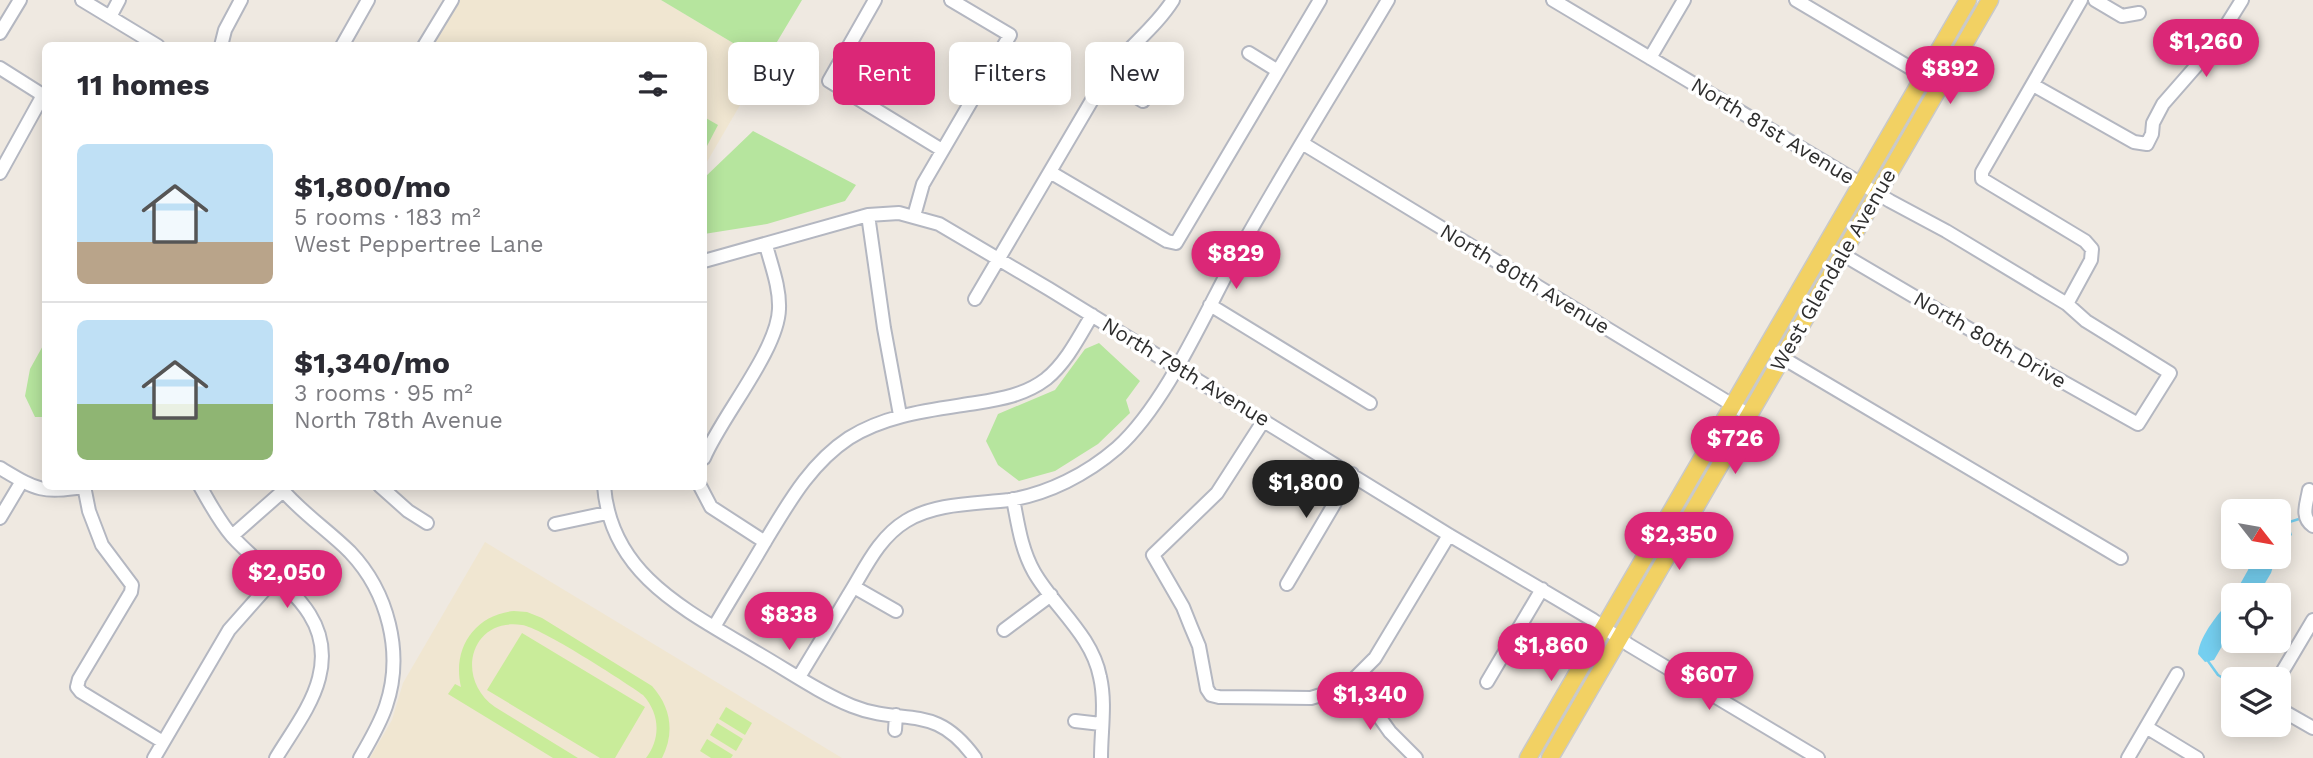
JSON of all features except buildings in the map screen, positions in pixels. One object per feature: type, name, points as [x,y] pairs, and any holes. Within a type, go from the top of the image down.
[{"type":"main road","name":"West Glendale Avenue","points":[[1528,758],[1967,0]]},
{"type":"main road","name":"West Glendale Avenue","points":[[1550,758],[1990,0]]},
{"type":"street","points":[[0,33],[4,18],[20,0]]},
{"type":"street","points":[[82,0],[151,42]]},
{"type":"street","points":[[110,17],[120,0]]},
{"type":"street","points":[[222,42],[225,30],[241,0]]},
{"type":"street","points":[[344,42],[368,0]]},
{"type":"street","points":[[426,42],[452,0]]},
{"type":"street","points":[[876,0],[829,81],[942,150]]},
{"type":"street","points":[[914,215],[919,192],[1010,35],[951,0]]},
{"type":"street","points":[[1137,42],[1155,25],[1173,0]]},
{"type":"street","points":[[1050,172],[1167,241],[1176,243],[1320,0]]},
{"type":"street","points":[[799,677],[878,545],[905,521],[920,513],[940,508],[1013,499],[1062,483],[1100,462],[1119,446],[1149,411],[1176,367],[1302,143],[1388,0]]},
{"type":"street","name":"North 81st Avenue","points":[[1553,0],[2067,304],[2086,321],[2170,373]]},
{"type":"street","points":[[1650,58],[1684,0]]},
{"type":"street","points":[[1796,0],[1924,76]]},
{"type":"street","points":[[2067,304],[2091,260],[2092,249],[2085,242],[1982,179],[1982,172],[2081,0]]},
{"type":"street","points":[[2095,0],[2122,16],[2139,13]]},
{"type":"street","points":[[2033,85],[2134,142],[2147,144],[2153,123],[2163,104],[2212,48],[2242,0]]},
{"type":"street","points":[[1249,53],[1278,71]]},
{"type":"street","points":[[0,68],[42,97],[0,173]]},
{"type":"street","points":[[975,299],[1089,105]]},
{"type":"street","name":"North 80th Avenue","points":[[1302,143],[1749,415]]},
{"type":"street","name":"North 79th Avenue","points":[[707,260],[869,215],[899,213],[939,224],[1818,758]]},
{"type":"street","points":[[869,215],[884,328],[900,415]]},
{"type":"street","points":[[707,453],[765,350],[778,321],[778,290],[766,245]]},
{"type":"street","name":"North 80th Drive","points":[[1842,254],[2138,424],[2170,373]]},
{"type":"street","points":[[1210,305],[1370,403]]},
{"type":"street","points":[[714,627],[802,483],[830,453],[860,432],[900,415],[997,399],[1032,389],[1048,378],[1061,363],[1092,315]]},
{"type":"street","points":[[1766,348],[2121,558]]},
{"type":"street","points":[[1264,419],[1217,494],[1153,555],[1183,607],[1199,646],[1210,695],[1311,698],[1333,692],[1353,680],[1375,658],[1450,535]]},
{"type":"street","points":[[0,468],[42,490]]},
{"type":"street","points":[[1287,583],[1352,474]]},
{"type":"street","points":[[0,518],[22,481]]},
{"type":"street","points":[[85,490],[94,527],[102,545],[132,585],[131,592],[79,679],[77,687],[163,742]]},
{"type":"street","points":[[202,490],[232,536],[308,609],[316,624],[322,657],[320,677],[276,758]]},
{"type":"street","points":[[232,536],[280,490]]},
{"type":"street","points":[[282,490],[363,567],[386,610],[393,651],[391,688],[380,721],[360,758]]},
{"type":"street","points":[[384,490],[408,511],[427,523]]},
{"type":"street","points":[[604,490],[607,513],[618,541],[642,575],[672,600],[799,677],[855,707],[923,718],[942,726],[957,737],[975,758]]},
{"type":"street","points":[[702,490],[712,508],[765,542]]},
{"type":"street","points":[[2309,490],[2305,519],[2313,526]]},
{"type":"street","points":[[1013,499],[1022,547],[1034,572],[1071,621],[1096,663],[1103,698],[1101,758]]},
{"type":"street","points":[[555,524],[607,513]]},
{"type":"street","points":[[154,758],[229,630],[276,578]]},
{"type":"street","points":[[854,587],[896,611]]},
{"type":"street","points":[[1487,682],[1542,589]]},
{"type":"street","points":[[1004,630],[1051,595]]},
{"type":"street","points":[[2285,667],[2313,620]]},
{"type":"street","points":[[2128,758],[2177,674]]},
{"type":"street","points":[[1353,680],[1390,732],[1416,758]]},
{"type":"street","points":[[895,730],[896,715]]},
{"type":"street","points":[[2291,716],[2313,729]]},
{"type":"street","points":[[1075,721],[1101,724]]},
{"type":"street","points":[[2146,727],[2197,758]]},
{"type":"shaded area","points":[[460,0],[661,0],[731,42],[728,42],[728,105],[740,105],[707,162],[707,42],[435,42]]},
{"type":"shaded area","points":[[485,542],[842,758],[370,758],[392,720],[403,683]]},
{"type":"green space","points":[[661,0],[802,0],[777,42],[731,42]]},
{"type":"green space","points":[[707,119],[718,125],[707,146]]},
{"type":"green space","points":[[753,131],[856,185],[845,201],[767,224],[707,234],[707,175]]},
{"type":"green space","points":[[1099,343],[1140,381],[1126,400],[1130,413],[1098,444],[1055,471],[1019,481],[998,465],[986,441],[998,414],[1055,390],[1085,349]]},
{"type":"green space","points":[[42,347],[42,417],[35,417],[25,396],[30,369]]},
{"type":"green space","points":[[514,611],[527,612],[542,618],[652,686],[667,711],[669,720],[669,739],[662,758],[646,758],[654,742],[656,726],[653,710],[643,695],[563,645],[522,625],[505,625],[490,630],[480,640],[474,652],[472,666],[475,681],[482,695],[495,707],[578,758],[553,758],[448,694],[455,684],[461,687],[460,660],[469,636],[488,619]]},
{"type":"green space","points":[[522,633],[645,707],[615,758],[600,758],[487,690]]},
{"type":"green space","points":[[726,707],[752,723],[745,735],[719,719]]},
{"type":"green space","points":[[717,723],[743,739],[736,751],[710,735]]},
{"type":"green space","points":[[707,739],[733,755],[731,758],[711,758],[700,751]]},
{"type":"water","points":[[2272,569],[2265,583],[2241,583],[2248,570]]},
{"type":"water","points":[[2221,612],[2221,648],[2214,660],[2205,662],[2198,654],[2202,639]]},
{"type":"waterway","points":[[2291,521],[2299,519]]},
{"type":"waterway","points":[[2208,661],[2221,677]]}]
